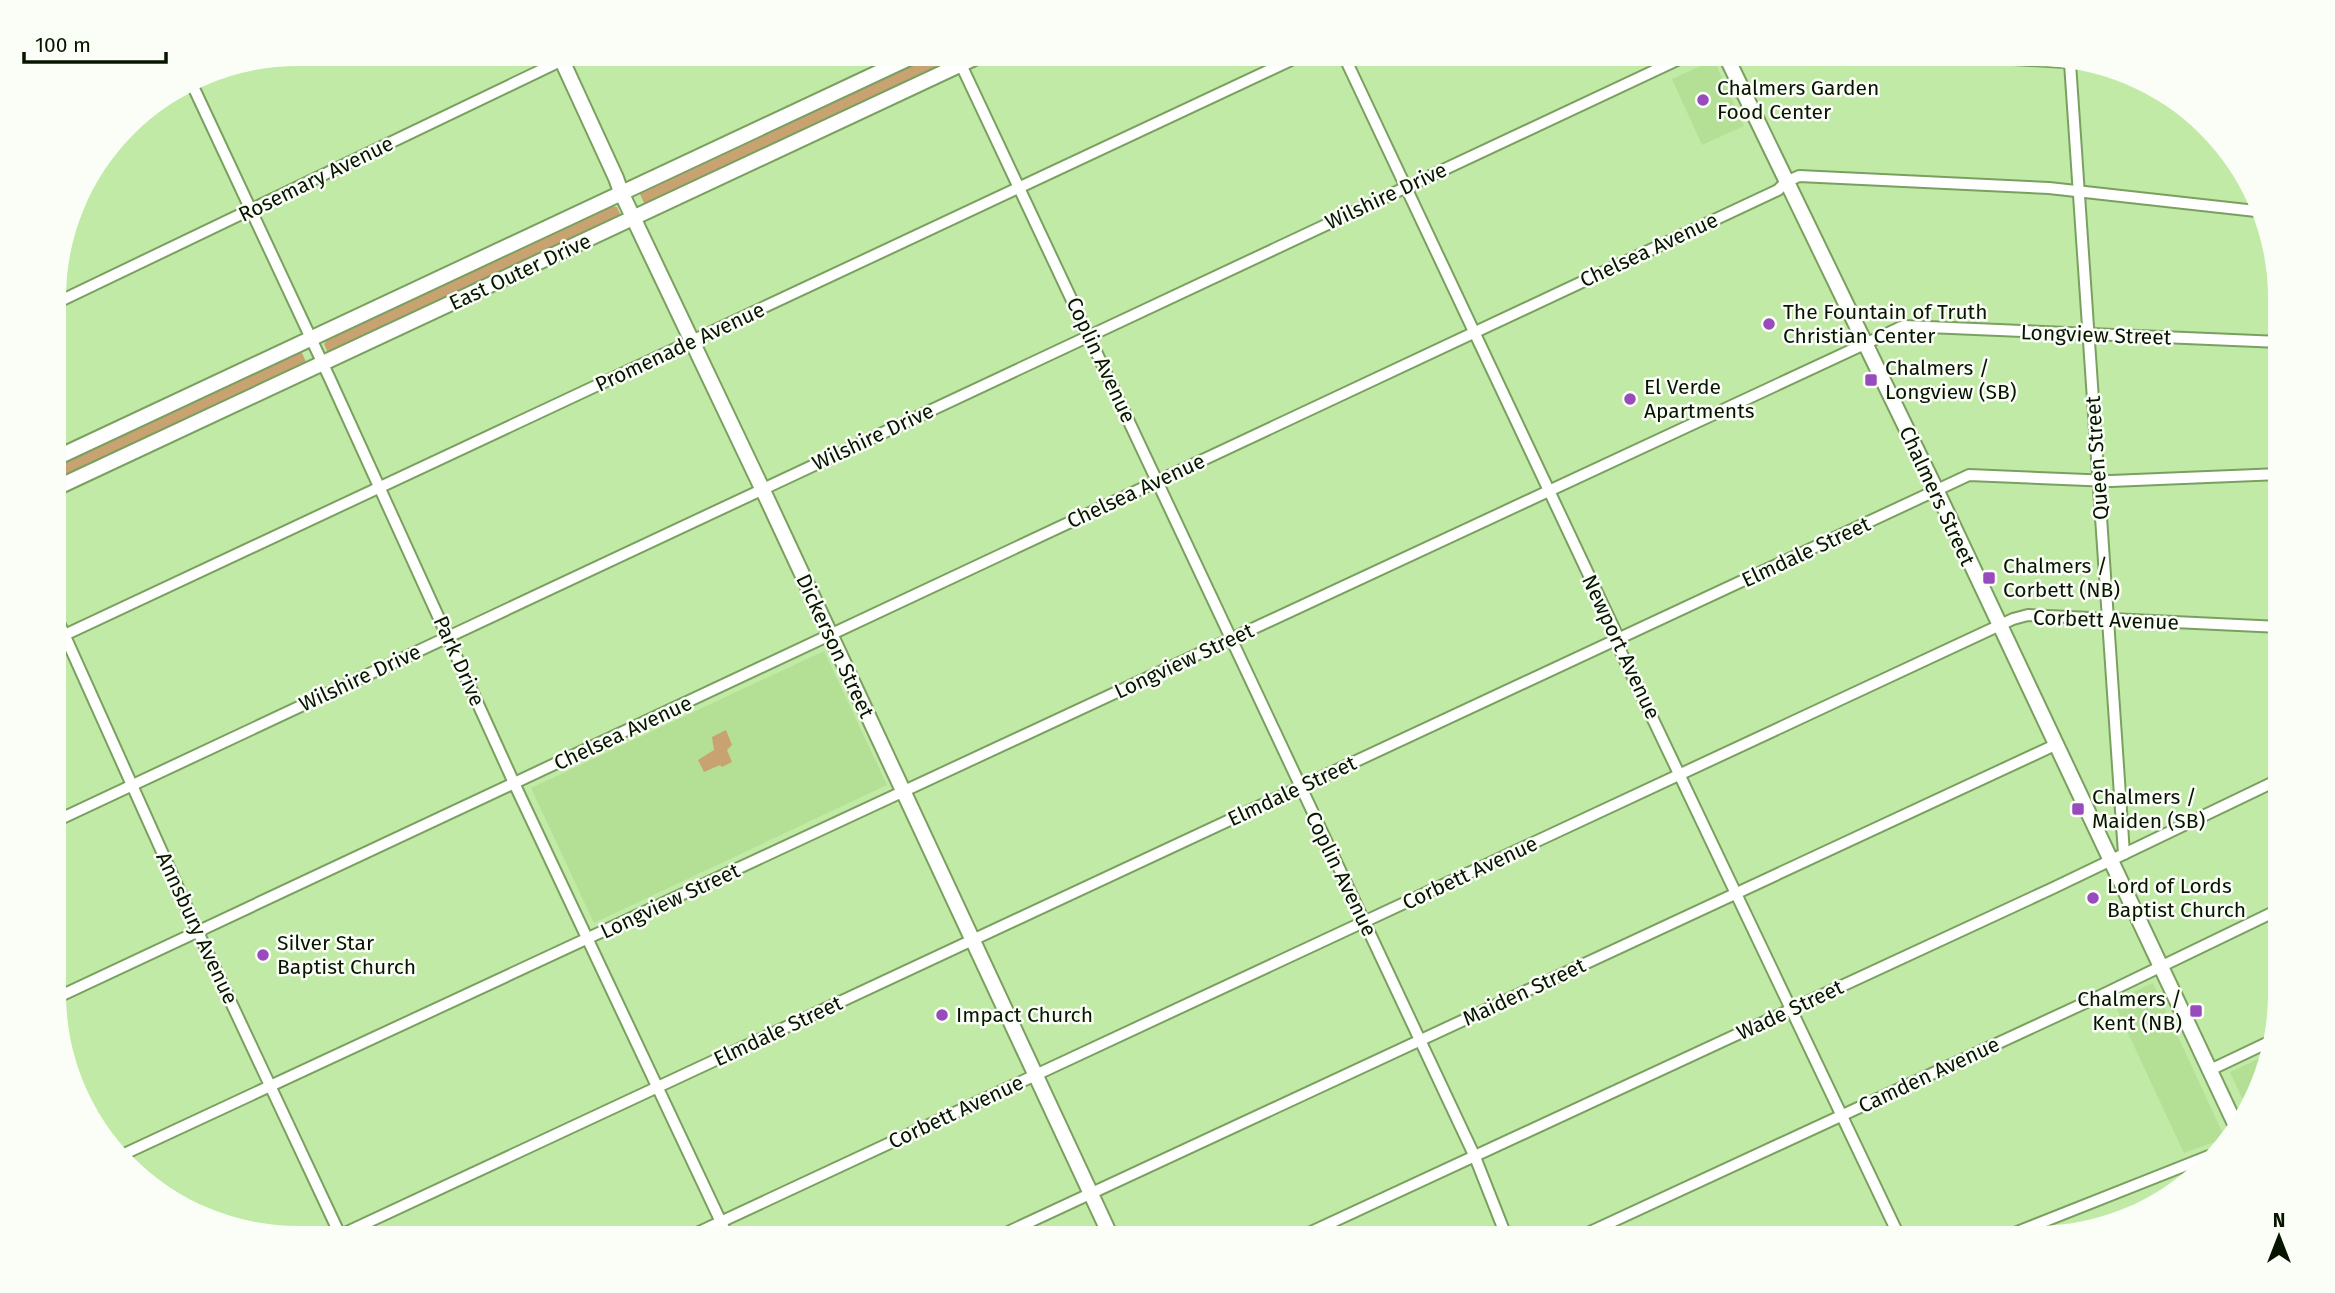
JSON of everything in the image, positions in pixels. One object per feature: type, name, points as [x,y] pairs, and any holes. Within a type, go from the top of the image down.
[{"type":"street","name":"Rosemary Avenue","points":[[67,298],[251,211],[545,66]]},
{"type":"street","name":"Dickerson Street","points":[[569,66],[621,192],[1106,1226]]},
{"type":"street","name":"East Outer Drive","points":[[67,453],[892,66]]},
{"type":"street","name":"East Outer Drive","points":[[67,483],[634,219],[945,66]]},
{"type":"street","name":"Coplin Avenue","points":[[962,66],[1475,1157],[1502,1226]]},
{"type":"street","name":"Promenade Avenue","points":[[67,634],[1278,66]]},
{"type":"street","name":"Newport Avenue","points":[[1349,66],[1619,639],[1620,650],[1894,1226]]},
{"type":"street","name":"Wilshire Drive","points":[[66,816],[1664,66]]},
{"type":"street","name":"Chalmers Street","points":[[1731,66],[2056,745],[2118,857],[2161,967],[2232,1118]]},
{"type":"street","name":"Queen Street","points":[[2068,69],[2108,619],[2118,857]]},
{"type":"street","name":"Park Drive","points":[[195,91],[312,339],[514,783],[723,1226]]},
{"type":"street","name":"Chelsea Avenue","points":[[66,993],[1778,190],[1786,182],[1799,176],[2078,191],[2251,210]]},
{"type":"street","name":"Longview Street","points":[[129,1152],[1904,326],[2268,342]]},
{"type":"street","name":"Elmdale Street","points":[[361,1226],[1969,475],[2098,481],[2268,474]]},
{"type":"street","name":"Corbett Avenue","points":[[711,1226],[2013,620],[2028,615],[2268,626]]},
{"type":"street","name":"Annsbury Avenue","points":[[66,649],[271,1086],[333,1226]]},
{"type":"street","name":"Maiden Street","points":[[1019,1226],[2056,745]]},
{"type":"street","name":"Wade Street","points":[[1324,1226],[2268,785]]},
{"type":"street","name":"Camden Avenue","points":[[1603,1226],[2268,915]]},
{"type":"street","points":[[2210,1070],[2263,1045]]},
{"type":"street","points":[[2032,1226],[2197,1161]]},
{"type":"shaded area","points":[[907,66],[943,66],[645,205],[639,192]]},
{"type":"shaded area","points":[[1701,66],[1717,66],[1744,126],[1702,145],[1672,79]]},
{"type":"shaded area","points":[[612,206],[617,207],[621,216],[328,353],[324,344],[327,340]]},
{"type":"shaded area","points":[[297,351],[302,353],[307,364],[67,477],[67,460]]},
{"type":"shaded area","points":[[824,651],[887,785],[594,923],[531,788]]},
{"type":"shaded area","points":[[726,730],[732,745],[727,750],[732,762],[704,772],[698,760],[714,750],[712,737]]},
{"type":"shaded area","points":[[2153,983],[2222,1132],[2215,1142],[2184,1153],[2113,1001]]},
{"type":"shaded area","points":[[2259,1059],[2243,1100],[2230,1072]]},
{"type":"place","name":"Chalmers Garden Food Center","points":[[1703,100]]},
{"type":"place","name":"The Fountain of Truth Christian Center","points":[[1769,324]]},
{"type":"place","name":"Chalmers / Longview (SB)","points":[[1871,380]]},
{"type":"place","name":"El Verde Apartments","points":[[1630,399]]},
{"type":"place","name":"Chalmers / Corbett (NB)","points":[[1989,578]]},
{"type":"place","name":"Chalmers / Maiden (SB)","points":[[2078,809]]},
{"type":"place","name":"Lord of Lords Baptist Church","points":[[2093,898]]},
{"type":"place","name":"Silver Star Baptist Church","points":[[263,955]]},
{"type":"place","name":"Chalmers / Kent (NB)","points":[[2196,1011]]},
{"type":"place","name":"Impact Church","points":[[942,1015]]}]
